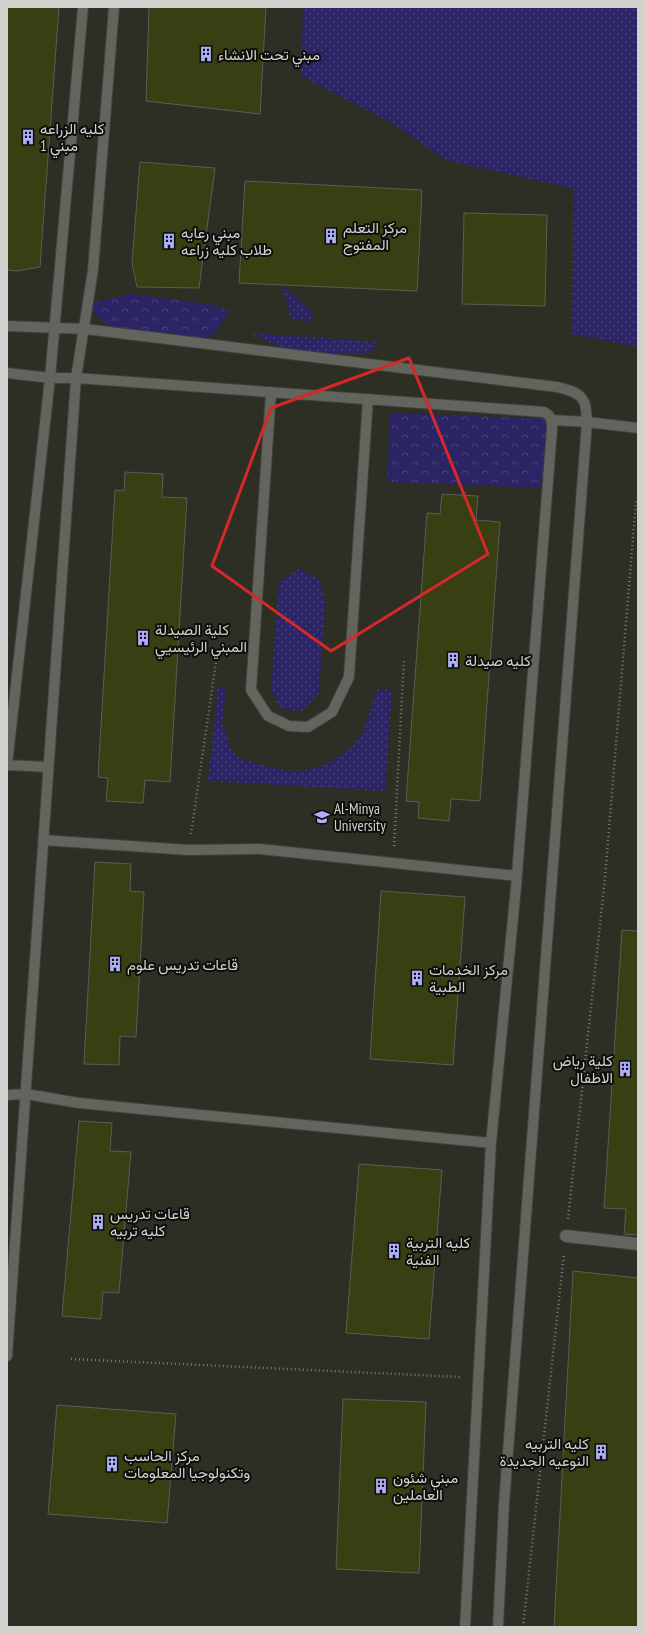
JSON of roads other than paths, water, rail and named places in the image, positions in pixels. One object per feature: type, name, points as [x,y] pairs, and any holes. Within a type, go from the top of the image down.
[{"type":"street","points":[[566,1236],[638,1244]]},
{"type":"lane","points":[[48,767],[7,765],[50,378],[83,7]]},
{"type":"lane","points":[[7,1356],[76,378],[85,329],[93,270],[114,7]]},
{"type":"lane","points":[[7,326],[85,329],[557,387],[570,390],[578,395],[584,402],[586,422],[504,1504],[498,1627]]},
{"type":"lane","points":[[7,373],[50,378],[76,378],[544,412],[549,415],[552,420],[552,438],[517,876],[491,1143],[465,1627]]},
{"type":"lane","points":[[271,392],[251,690],[268,716],[289,726],[308,727],[332,712],[349,677],[368,399]]},
{"type":"lane","points":[[552,420],[638,428]]},
{"type":"lane","points":[[43,840],[188,850],[260,849],[517,876]]},
{"type":"lane","points":[[7,1095],[26,1094],[79,1103],[491,1143]]},
{"type":"place","name":"مبني تحت الانشاء","points":[[206,54]]},
{"type":"place","name":"كليه الزراعه مبني 1","points":[[28,137]]},
{"type":"place","name":"مركز التعلم المفتوح","points":[[331,236]]},
{"type":"place","name":"مبني رعايه طلاب كليه زراعه","points":[[169,241]]},
{"type":"place","name":"كلية الصيدلة المبني الرئيسيي","points":[[143,638]]},
{"type":"place","name":"كليه صيدلة","points":[[453,660]]},
{"type":"place","name":"Al-Minya University","points":[[322,817]]},
{"type":"place","name":"قاعات تدريس علوم","points":[[115,964]]},
{"type":"place","name":"مركز الخدمات الطبية","points":[[417,978]]},
{"type":"place","name":"كلية رياض الاطفال","points":[[625,1069]]},
{"type":"place","name":"قاعات تدريس كليه تربيه","points":[[98,1222]]},
{"type":"place","name":"كليه التربية الفنية","points":[[394,1251]]},
{"type":"place","name":"كليه التربيه النوعيه الجديدة","points":[[601,1452]]},
{"type":"place","name":"مركز الحاسب وتكنولوجيا المعلومات","points":[[112,1464]]},
{"type":"place","name":"مبني شئون العاملين","points":[[381,1486]]}]
